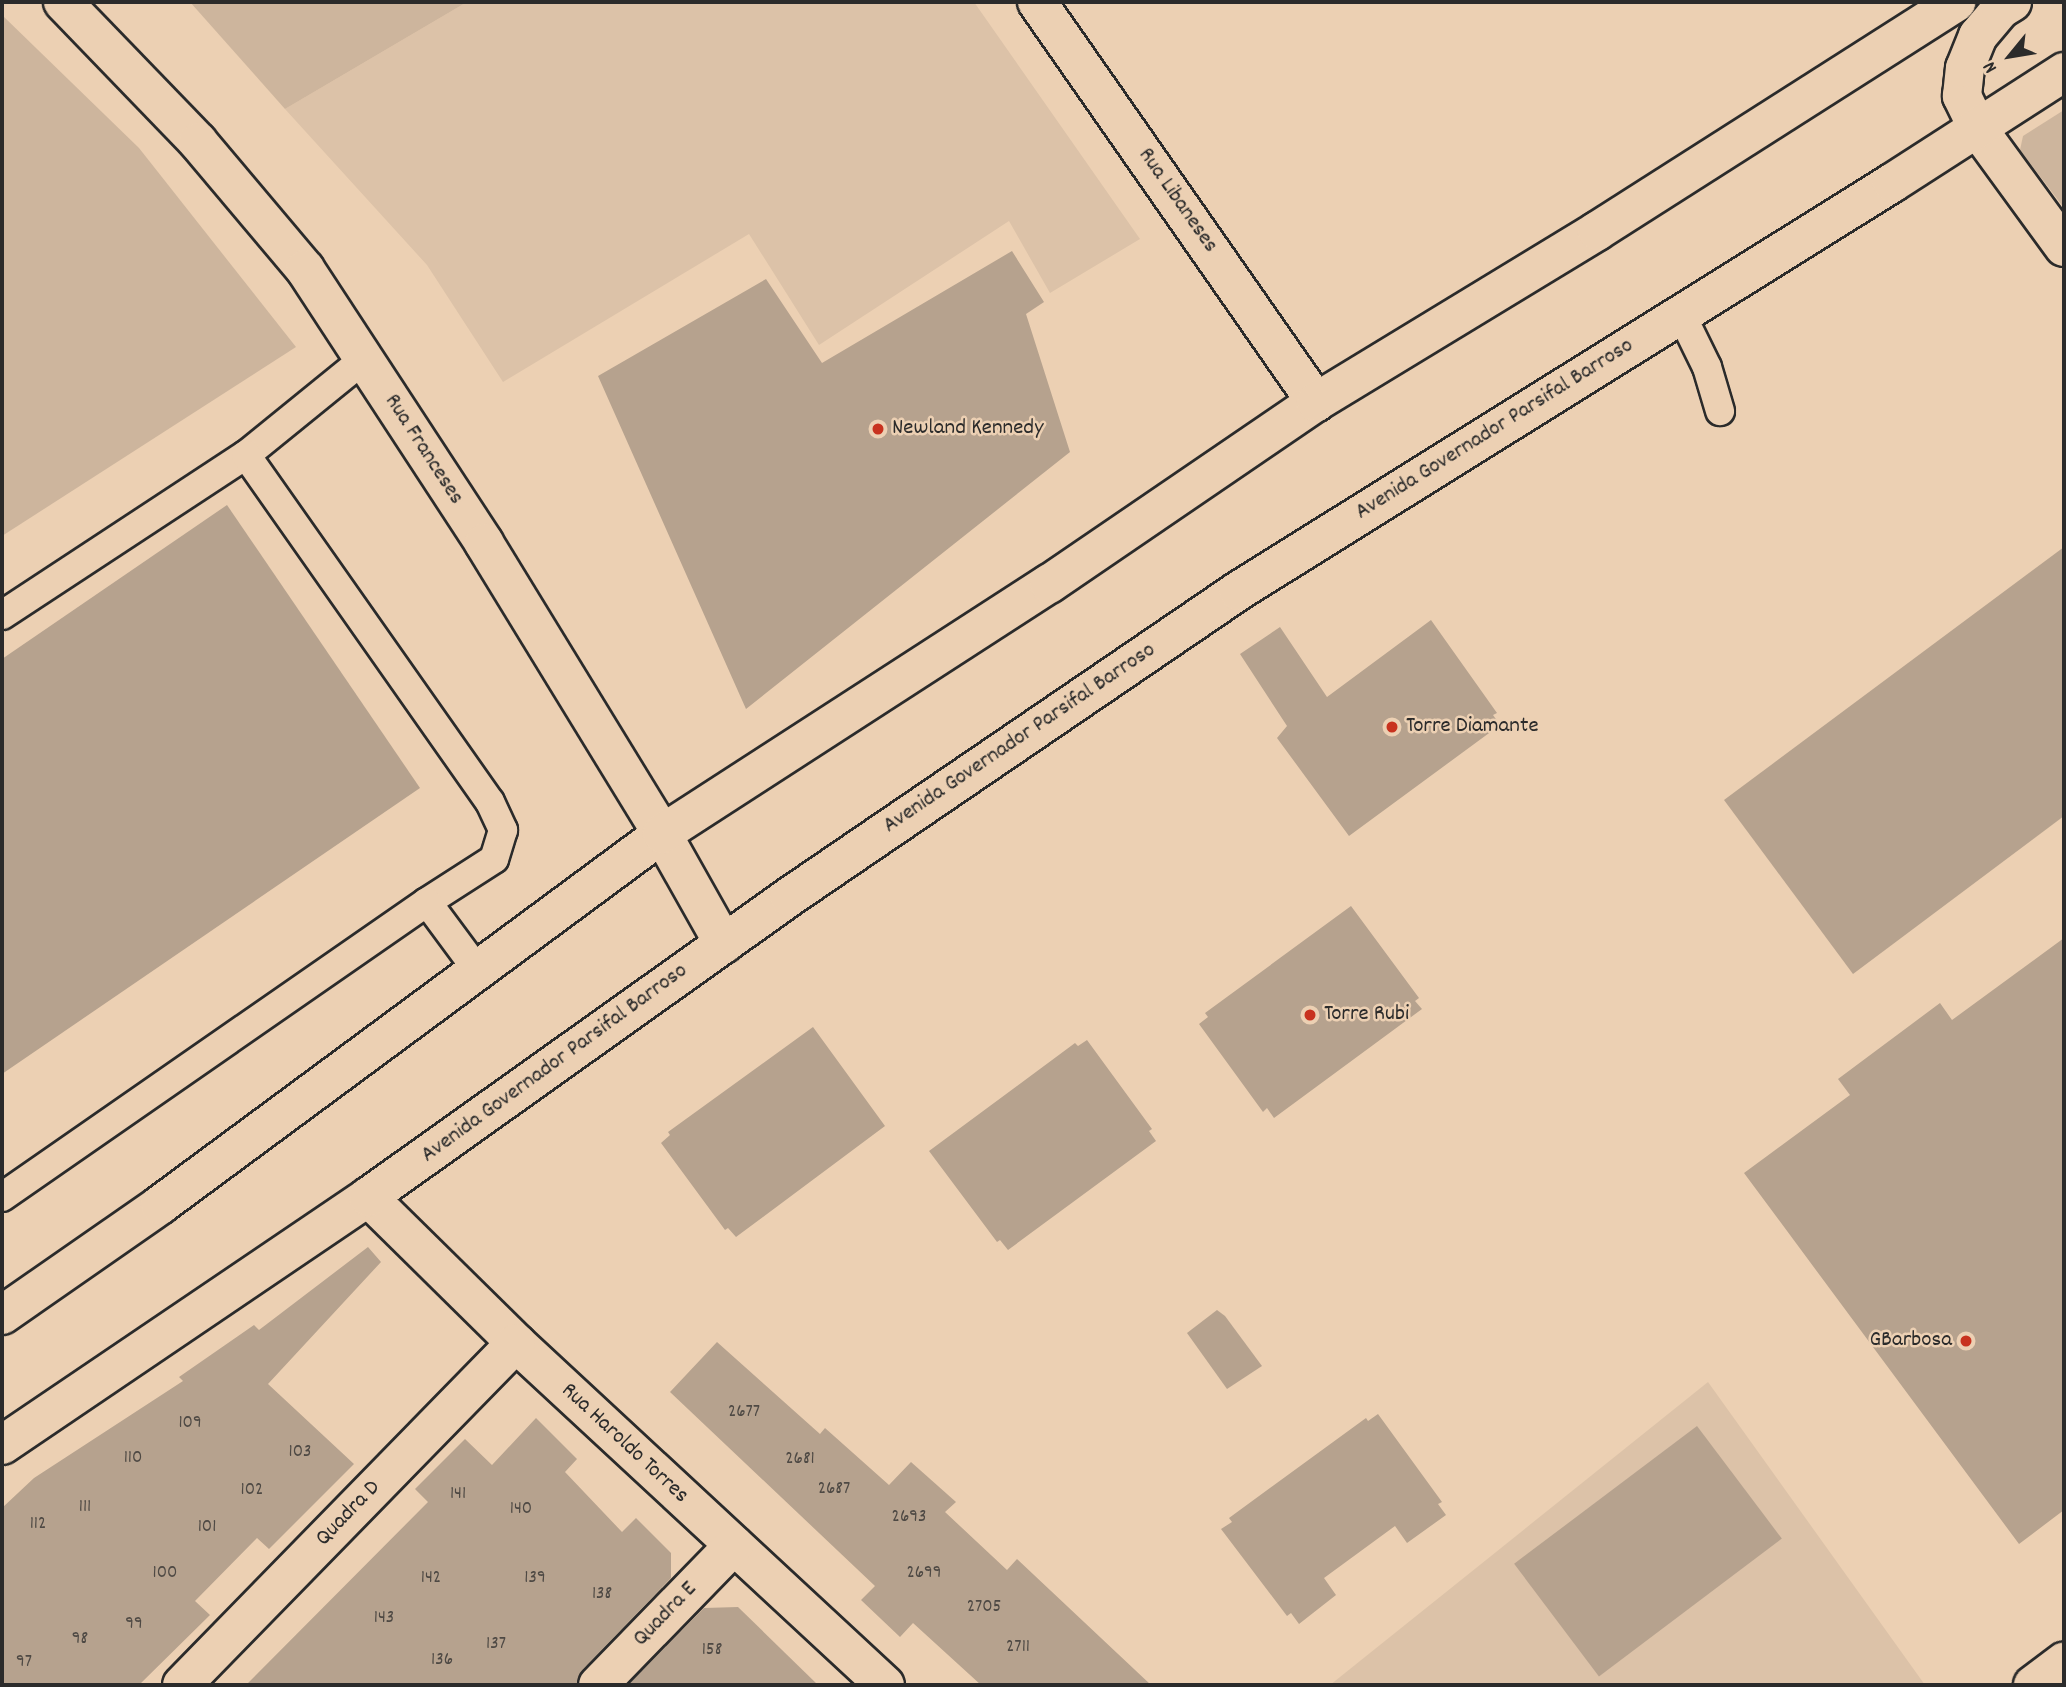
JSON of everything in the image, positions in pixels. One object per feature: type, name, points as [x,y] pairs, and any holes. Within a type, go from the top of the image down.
[{"type":"main road","name":"Rua Franceses","points":[[63,2],[225,174],[305,269],[484,542],[662,834],[724,943]]},
{"type":"main road","name":"Rua Libaneses","points":[[1037,2],[1316,402]]},
{"type":"main road","points":[[2,1315],[160,1205],[662,834],[1049,584],[1316,402],[1597,231],[1956,2]]},
{"type":"main road","points":[[2012,2],[1978,36],[1965,68],[1962,96],[1978,129],[2064,247]]},
{"type":"main road","name":"Avenida Governador Parsifal Barroso","points":[[2,1444],[368,1197],[957,780],[1238,592],[1978,129],[2064,72]]},
{"type":"main road","name":"Rua Haroldo Torres","points":[[368,1197],[516,1343],[885,1685]]},
{"type":"main road","name":"Quadra D","points":[[182,1685],[516,1343]]},
{"type":"main road","name":"Quadra E","points":[[598,1685],[734,1545]]},
{"type":"main road","points":[[2033,1685],[2064,1662]]},
{"type":"lane","points":[[1681,314],[1707,367],[1720,411]]},
{"type":"lane","points":[[2,615],[246,456],[364,359]]},
{"type":"lane","points":[[2,1197],[427,902],[494,859],[503,830],[490,802],[246,456]]},
{"type":"lane","points":[[427,902],[478,971]]},
{"type":"shaded area","points":[[190,2],[467,2],[285,109]]},
{"type":"shaded area","points":[[467,2],[974,2],[1140,239],[1050,293],[1009,221],[819,345],[749,234],[503,382],[427,265],[285,109]]},
{"type":"shaded area","points":[[2,15],[139,148],[296,347],[2,536]]},
{"type":"shaded area","points":[[2064,110],[2064,208],[2020,150],[2023,136]]},
{"type":"shaded area","points":[[1708,1382],[1925,1685],[1330,1685]]},
{"type":"building","points":[[1012,251],[1044,302],[1026,314],[1070,452],[746,709],[598,376],[766,279],[822,363]]},
{"type":"building","points":[[227,505],[420,788],[2,1074],[2,659]]},
{"type":"building","points":[[2064,547],[2064,816],[1853,974],[1724,800]]},
{"type":"building","name":"Torre Diamante","points":[[1431,620],[1497,713],[1493,715],[1500,725],[1349,836],[1277,738],[1287,726],[1240,654],[1280,627],[1327,697]]},
{"type":"building","name":"Torre Rubi","points":[[1351,906],[1419,998],[1415,1001],[1422,1009],[1274,1118],[1267,1108],[1263,1112],[1199,1024],[1208,1017],[1205,1013]]},
{"type":"building","name":"GBarbosa","points":[[2064,938],[2064,1510],[2019,1544],[1744,1173],[1850,1095],[1838,1079],[1940,1003],[1952,1020]]},
{"type":"building","points":[[813,1027],[885,1126],[736,1237],[728,1228],[725,1230],[661,1143],[670,1135],[668,1132]]},
{"type":"building","points":[[1087,1040],[1152,1129],[1149,1131],[1156,1141],[1008,1250],[1000,1240],[997,1242],[929,1151],[1075,1043],[1078,1046]]},
{"type":"building","points":[[368,1247],[381,1262],[268,1384],[354,1464],[269,1549],[257,1538],[195,1601],[210,1615],[139,1685],[2,1685],[2,1508],[34,1478],[183,1381],[179,1377],[254,1325],[259,1330]]},
{"type":"building","points":[[1217,1310],[1225,1316],[1262,1366],[1227,1389],[1187,1333]]},
{"type":"building","points":[[717,1342],[820,1434],[825,1428],[889,1485],[911,1462],[956,1502],[945,1512],[1007,1570],[1017,1559],[1151,1685],[981,1685],[913,1623],[900,1637],[861,1600],[875,1586],[670,1392]]},
{"type":"building","points":[[1378,1414],[1442,1502],[1438,1504],[1446,1515],[1407,1543],[1395,1526],[1324,1578],[1336,1595],[1299,1624],[1291,1613],[1287,1616],[1221,1529],[1232,1522],[1229,1518],[1366,1418],[1368,1421]]},
{"type":"building","points":[[536,1418],[577,1459],[565,1472],[622,1532],[636,1518],[671,1553],[671,1578],[582,1670],[577,1685],[246,1685],[428,1502],[415,1489],[465,1439],[492,1465]]},
{"type":"building","points":[[1697,1426],[1782,1539],[1599,1676],[1514,1564]]},
{"type":"building","points":[[738,1607],[818,1685],[628,1685],[704,1608]]},
{"type":"place","name":"Newland Kennedy","points":[[878,429]]},
{"type":"place","name":"Torre Diamante","points":[[1392,727]]},
{"type":"place","name":"Torre Rubi","points":[[1310,1015]]},
{"type":"place","name":"GBarbosa","points":[[1966,1341]]}]
